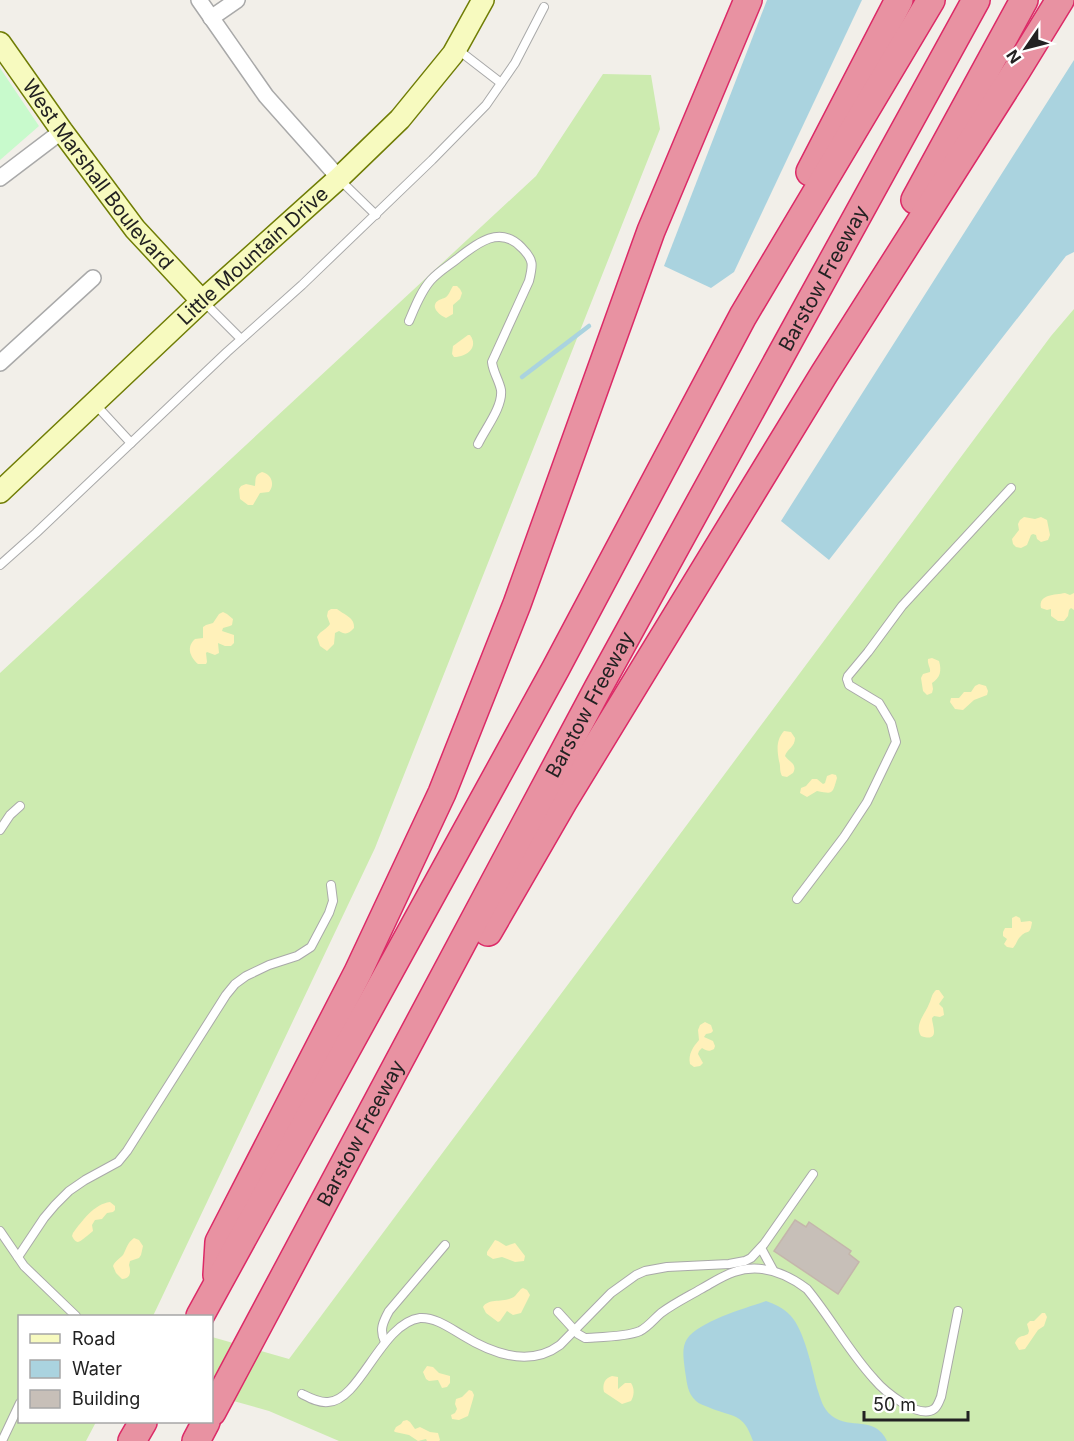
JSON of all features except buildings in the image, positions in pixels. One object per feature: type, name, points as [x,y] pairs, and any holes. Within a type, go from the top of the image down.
[{"type":"highway","points":[[216,1287],[219,1242],[358,972],[442,794],[517,604],[651,231],[748,0]]},
{"type":"highway","points":[[743,316],[789,210],[899,0]]},
{"type":"highway","points":[[201,1315],[550,679],[743,316],[931,0]]},
{"type":"highway","name":"Barstow Freeway","points":[[213,1410],[598,688],[976,0]]},
{"type":"highway","points":[[824,374],[870,284],[1024,0]]},
{"type":"highway","points":[[397,1066],[423,1044],[563,802],[824,374],[1060,0]]},
{"type":"highway","points":[[132,1441],[141,1423]]},
{"type":"highway","points":[[196,1441],[205,1423]]},
{"type":"main road","name":"Little Mountain Drive","points":[[0,492],[202,301],[339,178],[400,119],[456,48],[483,0]]},
{"type":"main road","name":"West Marshall Boulevard","points":[[0,43],[135,229],[202,301]]},
{"type":"street","points":[[199,0],[266,96],[339,178]]},
{"type":"street","points":[[211,18],[237,0]]},
{"type":"street","points":[[0,178],[62,131]]},
{"type":"street","points":[[0,363],[93,278]]},
{"type":"lane","points":[[0,565],[241,339],[302,285],[486,105],[514,63],[544,7]]},
{"type":"lane","points":[[456,48],[501,82]]},
{"type":"lane","points":[[339,178],[376,214]]},
{"type":"lane","points":[[409,321],[432,279],[473,246],[484,240],[495,237],[516,241],[530,257],[533,267],[529,281],[492,362],[501,388],[501,400],[478,444]]},
{"type":"lane","points":[[202,301],[241,339]]},
{"type":"lane","points":[[94,403],[131,443]]},
{"type":"lane","points":[[798,899],[867,802],[896,742],[891,723],[879,703],[849,685],[848,676],[902,606],[1011,488]]},
{"type":"lane","points":[[0,830],[10,815],[21,806]]},
{"type":"lane","points":[[18,1257],[44,1218],[69,1191],[118,1162],[127,1151],[235,984],[256,970],[297,956],[311,947],[333,901],[331,885]]},
{"type":"lane","points":[[302,1394],[323,1402],[339,1399],[363,1373],[385,1342],[408,1323],[420,1318],[432,1319],[495,1352],[528,1357],[543,1355],[552,1351],[575,1330],[610,1293],[636,1275],[667,1267],[737,1263],[751,1258],[761,1248],[813,1174]]},
{"type":"lane","points":[[0,1231],[24,1266],[74,1315]]},
{"type":"lane","points":[[385,1342],[381,1330],[389,1311],[445,1245]]},
{"type":"lane","points":[[761,1248],[773,1270]]},
{"type":"lane","points":[[558,1312],[585,1338],[631,1333],[647,1326],[679,1302],[735,1271],[764,1268],[773,1270],[807,1288],[874,1380],[898,1400],[921,1412],[932,1410],[941,1397],[958,1311]]},
{"type":"lane","points":[[61,1315],[65,1306]]},
{"type":"lane","points":[[2,1441],[18,1407]]},
{"type":"green space","points":[[0,68],[39,126],[0,160]]},
{"type":"green space","points":[[603,74],[651,75],[660,129],[375,848],[153,1315],[18,1315],[18,1423],[95,1423],[86,1441],[0,1441],[0,673],[536,176]]},
{"type":"green space","points":[[1074,309],[1074,1441],[339,1441],[269,1411],[213,1395],[213,1337],[289,1359],[1051,336]]},
{"type":"sand","points":[[453,286],[457,286],[462,293],[460,299],[453,305],[453,314],[446,318],[438,313],[435,305],[447,296]]},
{"type":"sand","points":[[468,335],[472,339],[472,347],[467,353],[454,357],[453,346]]},
{"type":"sand","points":[[262,472],[270,477],[271,489],[269,492],[260,493],[253,505],[248,505],[240,499],[239,489],[246,484],[255,486],[257,476]]},
{"type":"sand","points":[[1024,517],[1035,519],[1041,517],[1047,520],[1050,535],[1048,540],[1041,542],[1033,534],[1027,545],[1021,548],[1016,547],[1012,539],[1019,530],[1020,520]]},
{"type":"sand","points":[[1065,593],[1070,595],[1074,593],[1074,610],[1071,608],[1069,610],[1064,621],[1058,621],[1051,616],[1051,609],[1041,608],[1041,603],[1048,596]]},
{"type":"sand","points":[[331,609],[337,609],[353,621],[354,628],[347,633],[339,631],[335,633],[334,644],[327,651],[320,646],[317,637],[330,624],[327,616]]},
{"type":"sand","points":[[223,612],[233,619],[232,625],[223,628],[222,631],[234,635],[234,643],[231,646],[225,646],[218,643],[219,653],[215,655],[207,652],[206,664],[198,664],[191,655],[192,642],[203,638],[203,627],[213,623]]},
{"type":"sand","points":[[928,659],[939,661],[940,671],[937,679],[932,683],[932,693],[927,695],[923,691],[921,678],[923,674],[930,672]]},
{"type":"sand","points":[[979,684],[986,686],[987,695],[974,700],[963,710],[955,709],[950,702],[951,698],[959,698],[964,692],[971,692]]},
{"type":"sand","points":[[784,731],[791,732],[795,738],[794,744],[785,756],[794,767],[793,773],[787,777],[781,774],[778,753],[778,742]]},
{"type":"sand","points":[[832,774],[837,778],[831,792],[817,791],[807,797],[800,793],[801,788],[812,779],[817,779],[823,784],[827,776]]},
{"type":"sand","points":[[1016,916],[1021,922],[1032,922],[1031,926],[1013,948],[1007,947],[1004,944],[1007,939],[1003,936],[1003,932],[1005,928],[1012,928],[1012,918]]},
{"type":"sand","points":[[936,990],[939,990],[944,997],[939,1004],[943,1008],[944,1015],[932,1018],[934,1032],[931,1037],[927,1038],[921,1036],[919,1024]]},
{"type":"sand","points":[[705,1022],[711,1025],[713,1031],[704,1037],[713,1041],[715,1046],[711,1051],[702,1048],[699,1051],[698,1054],[703,1063],[694,1067],[690,1064],[690,1054],[699,1040],[700,1025]]},
{"type":"sand","points":[[110,1202],[115,1206],[115,1210],[107,1213],[102,1219],[95,1220],[92,1225],[93,1231],[77,1242],[72,1236],[84,1218],[99,1206]]},
{"type":"sand","points":[[134,1238],[139,1240],[143,1246],[141,1255],[130,1261],[130,1274],[127,1278],[122,1279],[113,1266]]},
{"type":"sand","points":[[495,1240],[506,1246],[515,1243],[525,1256],[524,1261],[515,1262],[502,1257],[493,1259],[487,1255]]},
{"type":"sand","points":[[523,1288],[530,1295],[521,1313],[513,1315],[507,1311],[498,1322],[486,1313],[483,1307],[486,1304],[507,1300]]},
{"type":"sand","points":[[1045,1313],[1047,1317],[1044,1326],[1038,1330],[1025,1349],[1019,1350],[1015,1343],[1016,1340],[1028,1334],[1027,1324]]},
{"type":"sand","points":[[427,1366],[450,1376],[450,1383],[447,1387],[442,1388],[438,1380],[426,1379],[423,1372]]},
{"type":"sand","points":[[612,1376],[618,1377],[618,1389],[625,1383],[631,1383],[634,1392],[631,1401],[622,1404],[604,1392],[605,1382]]},
{"type":"sand","points":[[469,1390],[474,1395],[468,1416],[459,1420],[452,1419],[451,1415],[457,1409],[456,1399]]},
{"type":"sand","points":[[407,1420],[415,1429],[420,1427],[438,1433],[440,1440],[418,1441],[409,1435],[394,1431],[403,1421]]},
{"type":"water","points":[[767,0],[862,0],[734,272],[711,288],[664,266]]},
{"type":"water","points":[[1074,60],[1074,252],[1066,256],[829,560],[781,521]]},
{"type":"water","points":[[766,1301],[785,1310],[795,1321],[807,1349],[821,1400],[829,1413],[839,1420],[876,1428],[887,1441],[753,1441],[741,1420],[700,1404],[693,1398],[688,1387],[684,1359],[684,1346],[687,1339],[693,1332],[712,1321]]},
{"type":"waterway","points":[[522,377],[589,326]]}]
